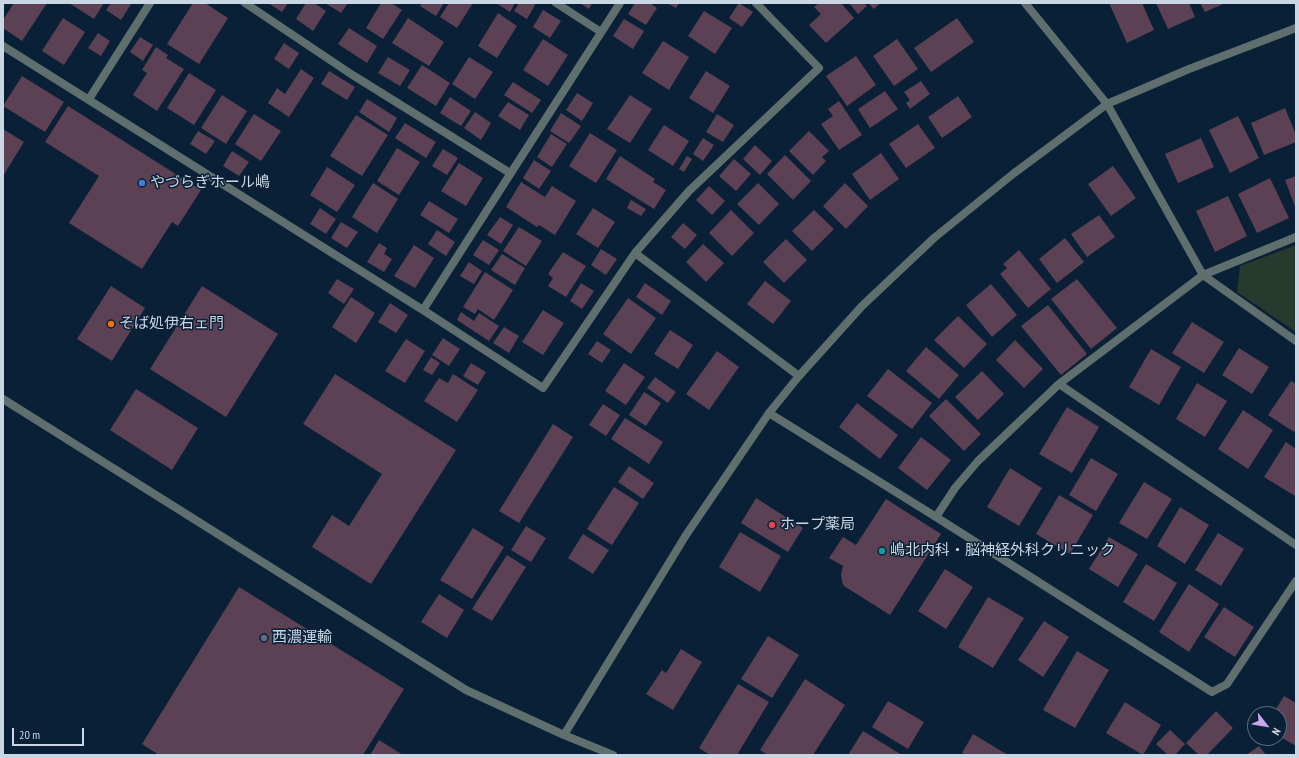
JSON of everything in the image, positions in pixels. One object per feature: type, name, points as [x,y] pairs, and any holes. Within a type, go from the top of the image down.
[{"type":"street","points":[[89,99],[150,3]]},
{"type":"street","points":[[245,3],[351,74],[510,173]]},
{"type":"street","points":[[556,3],[601,32]]},
{"type":"street","points":[[423,310],[620,3]]},
{"type":"street","points":[[3,46],[423,310],[543,388],[635,253],[689,191],[819,68],[756,3]]},
{"type":"street","points":[[1025,3],[1107,104],[1203,275],[1296,341]]},
{"type":"street","points":[[564,734],[686,535],[769,413],[798,376],[862,306],[934,238],[1013,174],[1107,104],[1189,69],[1296,28]]},
{"type":"street","points":[[936,517],[955,488],[978,461],[1059,384],[1203,275],[1296,237]]},
{"type":"street","points":[[635,253],[798,376]]},
{"type":"street","points":[[1059,384],[1296,545]]},
{"type":"street","points":[[3,399],[466,690],[613,755]]},
{"type":"street","points":[[769,413],[1212,692],[1227,684],[1296,581]]},
{"type":"green space","points":[[1296,245],[1296,332],[1237,292],[1240,266]]},
{"type":"building","points":[[14,3],[47,3],[22,41],[3,28],[3,20]]},
{"type":"building","points":[[69,3],[104,3],[94,19]]},
{"type":"building","points":[[111,3],[131,4],[121,20],[106,10]]},
{"type":"building","points":[[193,3],[205,3],[228,18],[199,64],[167,44]]},
{"type":"building","points":[[268,3],[288,3],[282,12]]},
{"type":"building","points":[[306,3],[314,3],[326,11],[313,31],[296,19]]},
{"type":"building","points":[[325,3],[348,3],[341,13]]},
{"type":"building","points":[[381,3],[391,3],[402,10],[383,39],[366,28]]},
{"type":"building","points":[[422,3],[444,3],[436,16],[420,6]]},
{"type":"building","points":[[449,3],[473,3],[457,28],[440,17]]},
{"type":"building","points":[[496,3],[515,3],[510,12]]},
{"type":"building","points":[[519,3],[533,3],[535,5],[527,19],[514,11]]},
{"type":"building","points":[[580,3],[592,3],[589,9]]},
{"type":"building","points":[[635,3],[650,3],[657,8],[646,25],[628,14]]},
{"type":"building","points":[[667,3],[679,3],[676,8]]},
{"type":"building","points":[[739,3],[753,12],[742,27],[729,18]]},
{"type":"building","points":[[819,3],[841,3],[854,18],[826,43],[809,25],[821,14],[814,7]]},
{"type":"building","points":[[849,3],[864,3],[867,6],[858,14]]},
{"type":"building","points":[[868,3],[880,3],[874,9]]},
{"type":"building","points":[[1109,3],[1142,3],[1154,30],[1127,43]]},
{"type":"building","points":[[1156,3],[1189,3],[1195,17],[1168,29]]},
{"type":"building","points":[[1200,3],[1225,3],[1205,12]]},
{"type":"building","points":[[543,10],[561,21],[550,38],[533,27]]},
{"type":"building","points":[[704,11],[732,28],[715,54],[688,36]]},
{"type":"building","points":[[498,13],[517,26],[497,58],[478,46]]},
{"type":"building","points":[[63,18],[85,32],[64,65],[42,51]]},
{"type":"building","points":[[408,18],[444,42],[429,66],[392,43]]},
{"type":"building","points":[[957,18],[974,42],[931,72],[914,48]]},
{"type":"building","points":[[624,19],[644,31],[633,49],[613,36]]},
{"type":"building","points":[[349,28],[377,46],[367,63],[338,44]]},
{"type":"building","points":[[98,33],[110,41],[101,56],[88,48]]},
{"type":"building","points":[[140,37],[153,45],[143,61],[130,52]]},
{"type":"building","points":[[543,39],[568,55],[548,86],[523,70]]},
{"type":"building","points":[[897,39],[918,69],[894,86],[873,56]]},
{"type":"building","points":[[663,41],[689,57],[669,90],[642,73]]},
{"type":"building","points":[[284,43],[299,53],[289,69],[274,59]]},
{"type":"building","points":[[156,47],[168,55],[166,58],[184,69],[157,111],[133,95],[147,73],[142,70]]},
{"type":"building","points":[[856,56],[876,85],[847,106],[826,76]]},
{"type":"building","points":[[388,57],[410,70],[400,86],[378,73]]},
{"type":"building","points":[[469,57],[493,72],[475,99],[452,84]]},
{"type":"building","points":[[422,65],[450,83],[436,106],[407,88]]},
{"type":"building","points":[[301,69],[314,78],[289,117],[268,103],[277,88],[285,94]]},
{"type":"building","points":[[329,71],[355,87],[347,100],[321,84]]},
{"type":"building","points":[[706,71],[730,86],[713,113],[689,98]]},
{"type":"building","points":[[189,73],[216,90],[194,125],[167,108]]},
{"type":"building","points":[[22,76],[64,102],[45,132],[3,106]]},
{"type":"building","points":[[921,81],[930,94],[910,109],[906,103],[910,100],[904,92]]},
{"type":"building","points":[[513,82],[541,100],[532,113],[504,95]]},
{"type":"building","points":[[885,91],[898,109],[870,128],[858,109]]},
{"type":"building","points":[[577,93],[593,103],[582,121],[566,110]]},
{"type":"building","points":[[222,95],[247,111],[226,144],[201,128]]},
{"type":"building","points":[[630,95],[652,109],[630,143],[607,129]]},
{"type":"building","points":[[958,96],[972,117],[942,138],[928,117]]},
{"type":"building","points":[[450,97],[471,111],[461,126],[440,113]]},
{"type":"building","points":[[367,99],[397,118],[389,132],[359,112]]},
{"type":"building","points":[[839,101],[862,135],[839,150],[821,124],[833,116],[828,109]]},
{"type":"building","points":[[508,102],[529,115],[520,130],[498,116]]},
{"type":"building","name":"やづらぎホール嶋","points":[[68,106],[201,190],[178,226],[172,222],[142,269],[69,223],[99,176],[45,142]]},
{"type":"building","points":[[1285,108],[1296,135],[1296,142],[1264,155],[1251,123]]},
{"type":"building","points":[[475,112],[491,123],[481,140],[464,128]]},
{"type":"building","points":[[561,113],[581,126],[569,143],[550,131]]},
{"type":"building","points":[[254,114],[281,131],[261,161],[235,144]]},
{"type":"building","points":[[717,114],[734,125],[723,142],[706,132]]},
{"type":"building","points":[[356,115],[388,135],[362,176],[330,156]]},
{"type":"building","points":[[1238,116],[1259,158],[1230,173],[1209,130]]},
{"type":"building","points":[[405,123],[436,142],[426,158],[395,138]]},
{"type":"building","points":[[918,124],[935,148],[906,168],[889,144]]},
{"type":"building","points":[[664,125],[689,141],[673,166],[648,150]]},
{"type":"building","points":[[3,129],[24,142],[3,176]]},
{"type":"building","points":[[198,131],[215,141],[206,154],[190,144]]},
{"type":"building","points":[[809,131],[829,151],[822,157],[826,161],[813,175],[789,151]]},
{"type":"building","points":[[590,133],[617,150],[596,183],[569,166]]},
{"type":"building","points":[[551,134],[567,144],[552,167],[537,157]]},
{"type":"building","points":[[703,138],[714,145],[703,161],[693,154]]},
{"type":"building","points":[[1201,138],[1214,167],[1178,183],[1165,154]]},
{"type":"building","points":[[755,145],[772,161],[760,175],[743,159]]},
{"type":"building","points":[[397,148],[420,162],[399,195],[377,181]]},
{"type":"building","points":[[443,149],[458,158],[447,175],[432,166]]},
{"type":"building","points":[[232,151],[249,162],[239,176],[223,166]]},
{"type":"building","points":[[881,153],[899,179],[870,200],[852,174]]},
{"type":"building","points":[[785,155],[811,181],[793,200],[767,174]]},
{"type":"building","points":[[620,156],[655,179],[653,182],[666,190],[654,209],[606,179]]},
{"type":"building","points":[[687,156],[692,159],[684,172],[679,169]]},
{"type":"building","points":[[734,159],[751,174],[736,191],[719,176]]},
{"type":"building","points":[[534,160],[551,171],[539,189],[523,178]]},
{"type":"building","points":[[459,163],[483,178],[466,206],[441,191]]},
{"type":"building","points":[[1113,166],[1136,198],[1111,216],[1088,184]]},
{"type":"building","points":[[327,167],[355,185],[337,212],[310,195]]},
{"type":"building","points":[[1296,176],[1296,209],[1285,180]]},
{"type":"building","points":[[1270,178],[1289,218],[1257,233],[1238,194]]},
{"type":"building","points":[[521,182],[545,197],[552,186],[576,201],[555,235],[539,225],[537,227],[506,207]]},
{"type":"building","points":[[373,183],[398,199],[377,233],[352,217]]},
{"type":"building","points":[[758,183],[779,204],[759,225],[737,204]]},
{"type":"building","points":[[845,183],[868,206],[846,229],[823,206]]},
{"type":"building","points":[[709,186],[725,201],[712,215],[696,200]]},
{"type":"building","points":[[1228,196],[1247,236],[1215,252],[1196,211]]},
{"type":"building","points":[[631,200],[646,209],[641,216],[627,208]]},
{"type":"building","points":[[429,201],[458,219],[449,233],[420,215]]},
{"type":"building","points":[[320,208],[336,219],[326,234],[310,224]]},
{"type":"building","points":[[593,208],[615,222],[598,248],[576,234]]},
{"type":"building","points":[[731,210],[754,233],[732,256],[709,233]]},
{"type":"building","points":[[814,210],[834,229],[812,251],[792,231]]},
{"type":"building","points":[[1099,215],[1115,237],[1087,257],[1071,234]]},
{"type":"building","points":[[500,217],[513,225],[501,244],[487,235]]},
{"type":"building","points":[[341,222],[358,232],[347,248],[331,238]]},
{"type":"building","points":[[683,223],[697,235],[685,249],[671,237]]},
{"type":"building","points":[[519,227],[542,241],[526,266],[503,251]]},
{"type":"building","points":[[437,230],[455,242],[446,256],[428,244]]},
{"type":"building","points":[[1065,238],[1084,262],[1057,283],[1039,259]]},
{"type":"building","points":[[786,239],[807,260],[784,283],[763,262]]},
{"type":"building","points":[[483,240],[499,250],[489,265],[473,255]]},
{"type":"building","points":[[379,243],[387,248],[384,254],[392,259],[384,272],[367,262]]},
{"type":"building","points":[[703,244],[724,263],[706,282],[686,262]]},
{"type":"building","points":[[414,245],[434,258],[415,288],[394,276]]},
{"type":"building","points":[[601,249],[617,259],[606,275],[591,265]]},
{"type":"building","points":[[1019,250],[1051,289],[1028,308],[1000,274],[1007,268],[1003,264]]},
{"type":"building","points":[[563,252],[586,266],[566,297],[548,286],[553,278],[548,274]]},
{"type":"building","points":[[502,254],[525,268],[515,285],[491,270]]},
{"type":"building","points":[[469,262],[482,271],[474,284],[460,276]]},
{"type":"building","points":[[485,272],[513,290],[494,320],[478,309],[475,314],[463,307]]},
{"type":"building","points":[[337,279],[354,289],[344,304],[328,293]]},
{"type":"building","points":[[1077,279],[1117,328],[1091,349],[1051,299]]},
{"type":"building","points":[[765,281],[791,301],[773,324],[747,304]]},
{"type":"building","points":[[581,283],[594,291],[582,309],[570,301]]},
{"type":"building","points":[[645,283],[671,301],[662,315],[636,297]]},
{"type":"building","points":[[991,284],[1017,315],[992,337],[966,305]]},
{"type":"building","name":"そば処伊右ェ門","points":[[111,286],[145,308],[112,361],[77,339]]},
{"type":"building","points":[[202,286],[278,334],[226,417],[150,369]]},
{"type":"building","points":[[351,297],[375,313],[356,343],[332,327]]},
{"type":"building","points":[[628,298],[656,318],[631,354],[603,334]]},
{"type":"building","points":[[390,303],[408,315],[396,333],[378,322]]},
{"type":"building","points":[[1048,305],[1087,354],[1061,375],[1021,326]]},
{"type":"building","points":[[543,310],[564,323],[543,355],[522,342]]},
{"type":"building","points":[[461,312],[474,321],[479,313],[499,326],[489,341],[457,320]]},
{"type":"building","points":[[958,316],[987,344],[964,368],[934,340]]},
{"type":"building","points":[[1192,322],[1224,342],[1204,373],[1172,353]]},
{"type":"building","points":[[504,327],[519,336],[509,353],[493,343]]},
{"type":"building","points":[[670,330],[693,345],[678,369],[654,354]]},
{"type":"building","points":[[443,338],[460,349],[449,366],[432,355]]},
{"type":"building","points":[[406,339],[425,351],[405,383],[385,371]]},
{"type":"building","points":[[1015,340],[1043,369],[1024,388],[996,360]]},
{"type":"building","points":[[597,341],[611,350],[602,363],[588,354]]},
{"type":"building","points":[[926,347],[959,375],[939,399],[906,371]]},
{"type":"building","points":[[1239,348],[1269,367],[1252,394],[1222,375]]},
{"type":"building","points":[[1151,349],[1181,367],[1159,405],[1129,387]]},
{"type":"building","points":[[717,351],[739,367],[709,410],[686,394]]},
{"type":"building","points":[[431,357],[440,363],[432,375],[423,370]]},
{"type":"building","points":[[471,363],[486,372],[478,385],[463,376]]},
{"type":"building","points":[[624,363],[645,377],[626,405],[605,391]]},
{"type":"building","points":[[888,369],[932,403],[912,429],[867,396]]},
{"type":"building","points":[[982,371],[1004,394],[978,420],[955,397]]},
{"type":"building","points":[[335,374],[456,450],[371,584],[312,547],[332,515],[349,526],[382,474],[303,424]]},
{"type":"building","points":[[453,374],[478,390],[457,422],[424,401],[439,378],[448,383]]},
{"type":"building","points":[[655,377],[676,392],[668,403],[647,388]]},
{"type":"building","points":[[1291,381],[1296,384],[1296,429],[1294,432],[1268,415]]},
{"type":"building","points":[[1197,383],[1227,401],[1205,437],[1176,419]]},
{"type":"building","points":[[136,389],[198,428],[172,470],[110,430]]},
{"type":"building","points":[[644,392],[661,403],[646,426],[629,415]]},
{"type":"building","points":[[946,399],[981,434],[964,451],[929,416]]},
{"type":"building","points":[[857,403],[898,435],[880,459],[839,427]]},
{"type":"building","points":[[603,404],[620,415],[606,436],[589,425]]},
{"type":"building","points":[[1067,407],[1099,427],[1072,473],[1039,454]]},
{"type":"building","points":[[1243,410],[1273,430],[1248,469],[1218,449]]},
{"type":"building","points":[[625,418],[663,442],[649,464],[611,439]]},
{"type":"building","points":[[553,424],[573,437],[519,523],[499,511]]},
{"type":"building","points":[[921,437],[951,460],[927,490],[898,468]]},
{"type":"building","points":[[1286,442],[1296,449],[1295,496],[1264,477]]},
{"type":"building","points":[[1091,458],[1118,474],[1096,511],[1069,495]]},
{"type":"building","points":[[629,466],[654,483],[643,499],[618,482]]},
{"type":"building","points":[[1010,468],[1042,488],[1019,526],[987,507]]},
{"type":"building","points":[[1144,482],[1172,499],[1147,539],[1119,523]]},
{"type":"building","points":[[614,487],[639,503],[612,545],[587,529]]},
{"type":"building","points":[[1059,495],[1093,515],[1070,554],[1036,534]]},
{"type":"building","name":"ホープ薬局","points":[[756,498],[803,528],[788,552],[741,523]]},
{"type":"building","name":"嶋北内科・脳神経外科クリニック","points":[[886,499],[941,534],[890,615],[844,586],[841,574],[843,566],[829,558],[843,537],[856,545]]},
{"type":"building","points":[[1180,507],[1209,525],[1185,564],[1157,546]]},
{"type":"building","points":[[526,526],[546,538],[531,562],[511,550]]},
{"type":"building","points":[[473,528],[504,547],[472,599],[440,580]]},
{"type":"building","points":[[740,532],[781,556],[760,592],[719,567]]},
{"type":"building","points":[[1218,533],[1244,549],[1221,586],[1195,570]]},
{"type":"building","points":[[583,534],[609,550],[593,574],[568,558]]},
{"type":"building","points":[[1109,537],[1138,554],[1118,587],[1089,569]]},
{"type":"building","points":[[507,555],[526,567],[492,621],[472,609]]},
{"type":"building","points":[[1146,564],[1177,583],[1154,621],[1123,602]]},
{"type":"building","points":[[945,569],[973,587],[946,629],[918,611]]},
{"type":"building","points":[[1189,584],[1219,604],[1189,652],[1159,632]]},
{"type":"building","name":"西濃運輸","points":[[239,587],[404,689],[363,755],[159,755],[142,744]]},
{"type":"building","points":[[439,594],[464,610],[447,638],[421,622]]},
{"type":"building","points":[[988,597],[1024,618],[993,668],[958,647]]},
{"type":"building","points":[[1224,607],[1254,627],[1235,657],[1204,637]]},
{"type":"building","points":[[1044,621],[1069,637],[1043,677],[1018,660]]},
{"type":"building","points":[[768,636],[799,655],[772,698],[741,679]]},
{"type":"building","points":[[681,649],[702,662],[673,710],[646,694],[662,670],[666,673]]},
{"type":"building","points":[[1077,651],[1109,670],[1075,728],[1043,710]]},
{"type":"building","points":[[805,679],[845,705],[813,755],[768,755],[760,750]]},
{"type":"building","points":[[738,684],[769,702],[737,755],[710,755],[699,748]]},
{"type":"building","points":[[1284,696],[1296,703],[1296,746],[1287,741],[1287,706],[1278,706]]},
{"type":"building","points":[[888,701],[924,722],[908,749],[872,727]]},
{"type":"building","points":[[1125,702],[1161,725],[1143,755],[1106,733]]},
{"type":"building","points":[[1216,711],[1233,728],[1207,755],[1199,755],[1186,743]]},
{"type":"building","points":[[1170,730],[1185,744],[1175,755],[1168,755],[1156,744]]},
{"type":"building","points":[[863,731],[902,755],[848,755]]},
{"type":"building","points":[[973,734],[1008,755],[966,755],[962,753]]},
{"type":"building","points":[[379,740],[403,755],[370,755]]},
{"type":"building","points":[[1259,746],[1266,755],[1246,755]]},
{"type":"place","name":"やづらぎホール嶋","points":[[142,183]]},
{"type":"place","name":"そば処伊右ェ門","points":[[111,324]]},
{"type":"place","name":"ホープ薬局","points":[[772,525]]},
{"type":"place","name":"嶋北内科・脳神経外科クリニック","points":[[882,551]]},
{"type":"place","name":"西濃運輸","points":[[264,638]]}]
